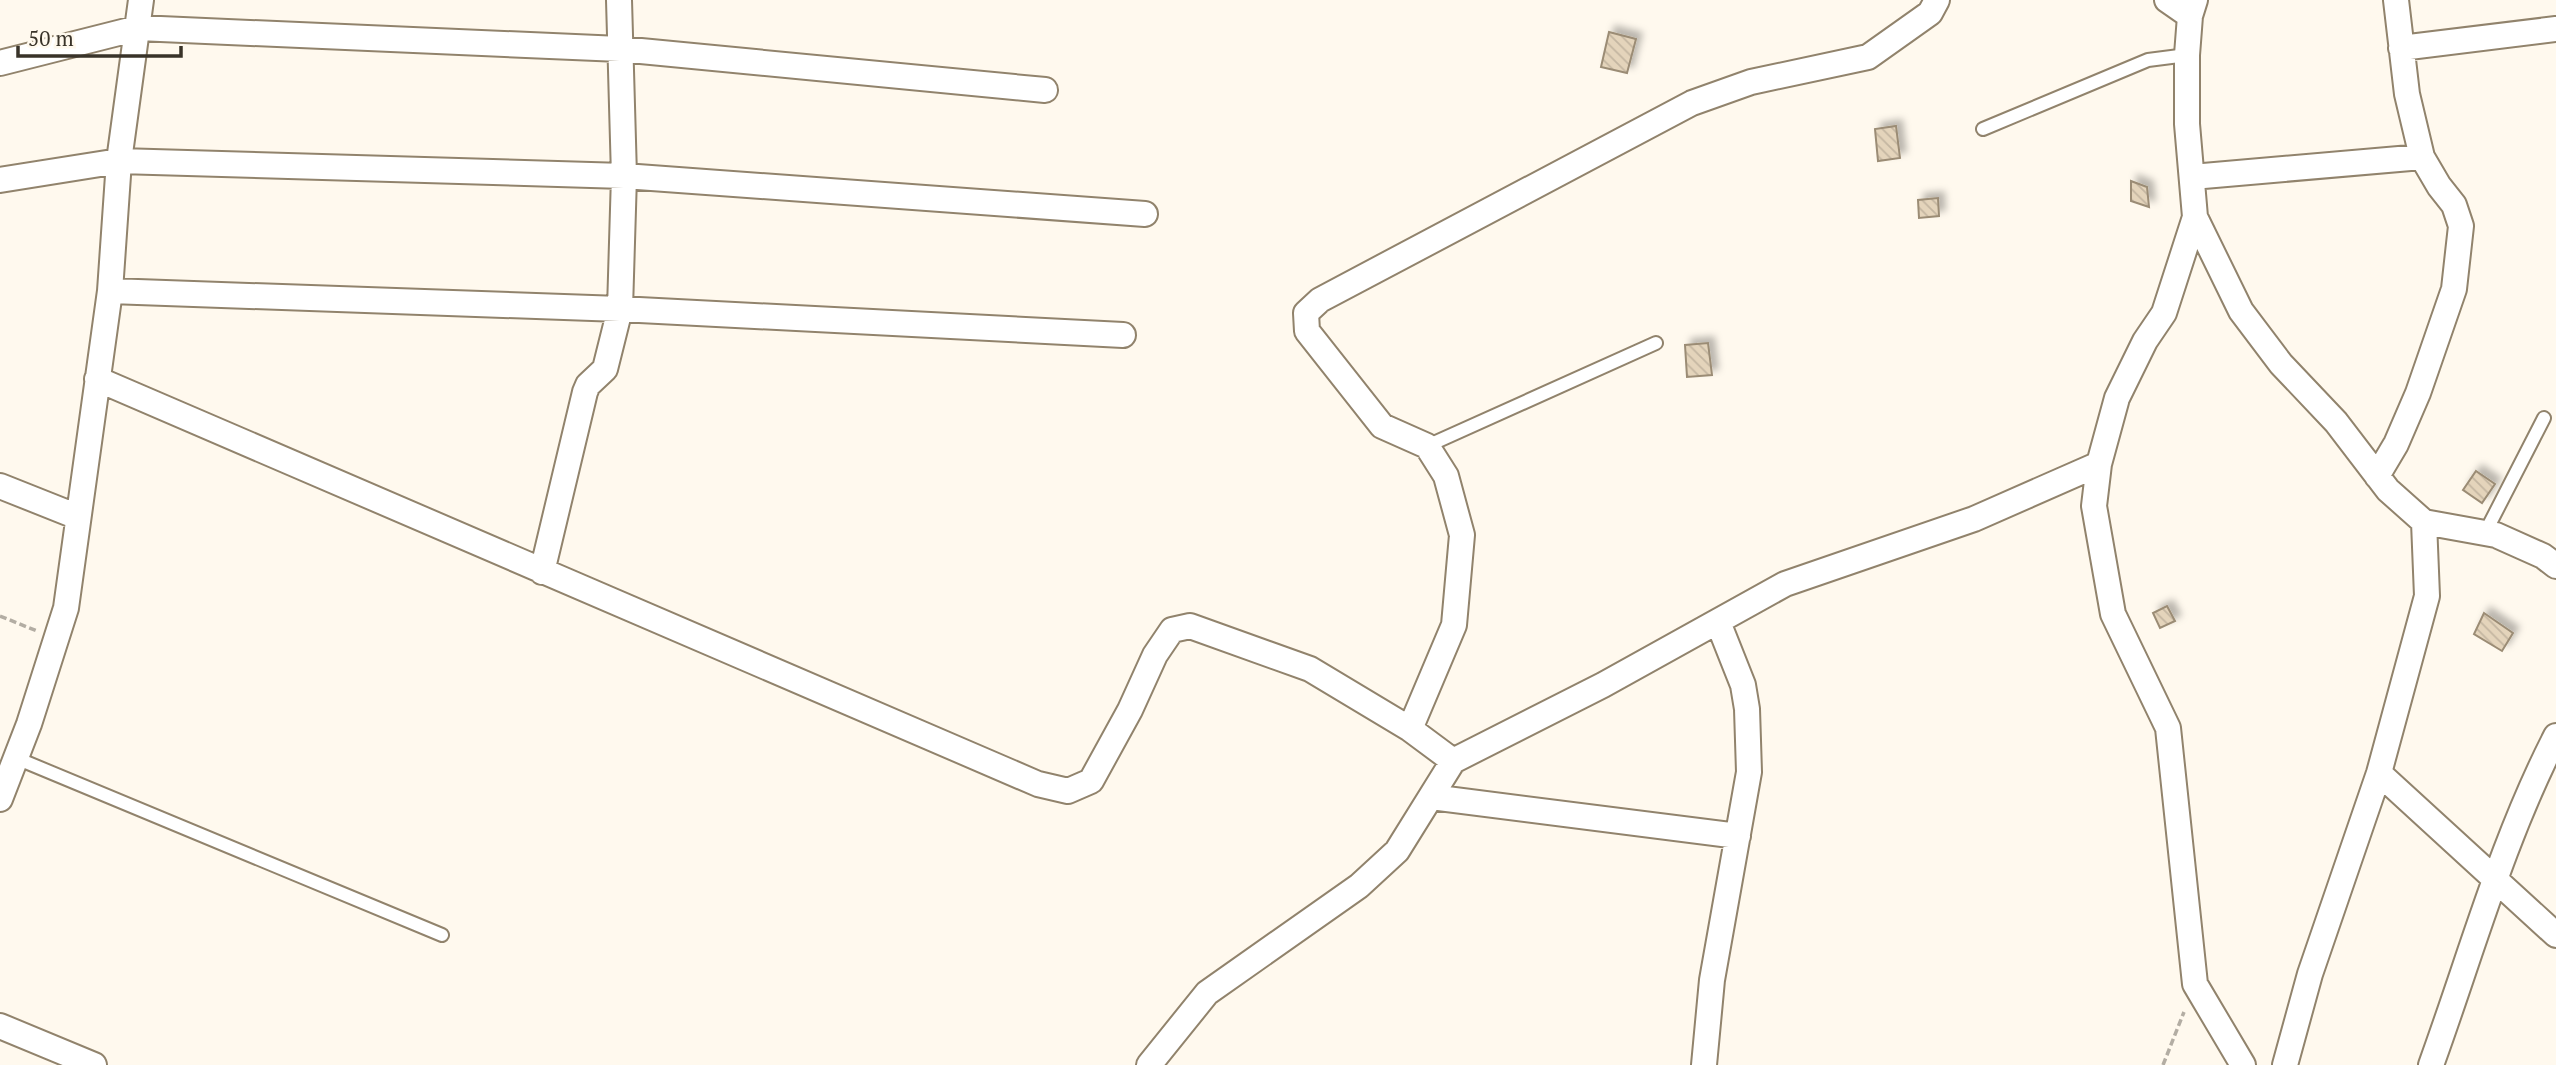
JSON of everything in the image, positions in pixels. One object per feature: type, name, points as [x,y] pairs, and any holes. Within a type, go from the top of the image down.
[{"type":"street","points":[[0,799],[8,755],[66,608],[110,291],[119,161],[141,0]]},
{"type":"street","points":[[542,572],[585,392],[588,385],[605,369],[620,309],[624,176],[618,0]]},
{"type":"street","points":[[1410,729],[1454,625],[1462,535],[1446,476],[1427,446],[1382,426],[1307,331],[1306,313],[1320,300],[1692,103],[1751,82],[1868,57],[1930,13],[1937,0]]},
{"type":"street","points":[[2167,0],[2193,8],[2187,55],[2187,124],[2195,217],[2241,311],[2281,364],[2336,422],[2388,490],[2424,522],[2496,535],[2543,556],[2556,566]]},
{"type":"street","points":[[2377,476],[2396,444],[2418,393],[2454,289],[2461,226],[2454,205],[2422,157],[2407,94],[2396,0]]},
{"type":"street","points":[[0,63],[138,28],[620,49],[1045,90]]},
{"type":"street","points":[[2401,48],[2556,29]]},
{"type":"street","points":[[2192,177],[2422,157]]},
{"type":"street","points":[[0,180],[119,161],[624,176],[1145,214]]},
{"type":"street","points":[[2195,217],[2164,313],[2145,341],[2117,398],[2099,464],[2094,506],[2113,614],[2168,728],[2195,984],[2243,1065]]},
{"type":"street","points":[[110,291],[620,309],[1123,335]]},
{"type":"street","points":[[97,379],[1038,784],[1068,791],[1091,780],[1130,710],[1155,655],[1172,630],[1190,626],[1310,668],[1410,729],[1453,761]]},
{"type":"street","points":[[1149,1065],[1207,993],[1359,886],[1396,851],[1453,761],[1603,685],[1785,584],[1974,519],[2099,464]]},
{"type":"street","points":[[0,486],[78,517]]},
{"type":"street","points":[[2288,1063],[2310,974],[2379,773],[2427,596],[2424,522]]},
{"type":"street","points":[[1704,1065],[1712,980],[1749,772],[1747,709],[1735,663],[1718,621]]},
{"type":"street","points":[[2431,1065],[2494,879],[2541,765],[2556,736]]},
{"type":"street","points":[[2379,773],[2556,934]]},
{"type":"street","points":[[1431,797],[1738,835]]},
{"type":"street","points":[[0,1026],[94,1065]]},
{"type":"lane","points":[[1983,129],[2148,60],[2187,55]]},
{"type":"lane","points":[[1427,446],[1656,343]]},
{"type":"lane","points":[[2485,533],[2544,418]]},
{"type":"lane","points":[[8,755],[442,935]]},
{"type":"path","points":[[0,616],[56,639]]},
{"type":"path","points":[[2163,1065],[2195,984]]},
{"type":"building","points":[[1609,32],[1636,39],[1627,73],[1601,67]]},
{"type":"building","points":[[1896,126],[1900,158],[1878,161],[1875,129]]},
{"type":"building","points":[[2131,181],[2147,187],[2149,207],[2131,201]]},
{"type":"building","points":[[1938,198],[1939,216],[1919,218],[1918,200]]},
{"type":"building","points":[[1708,343],[1712,375],[1687,377],[1685,345]]},
{"type":"building","points":[[2476,471],[2495,484],[2482,503],[2463,490]]},
{"type":"building","points":[[2167,606],[2175,621],[2160,628],[2153,613]]},
{"type":"building","points":[[2484,613],[2513,633],[2502,651],[2474,634]]}]
